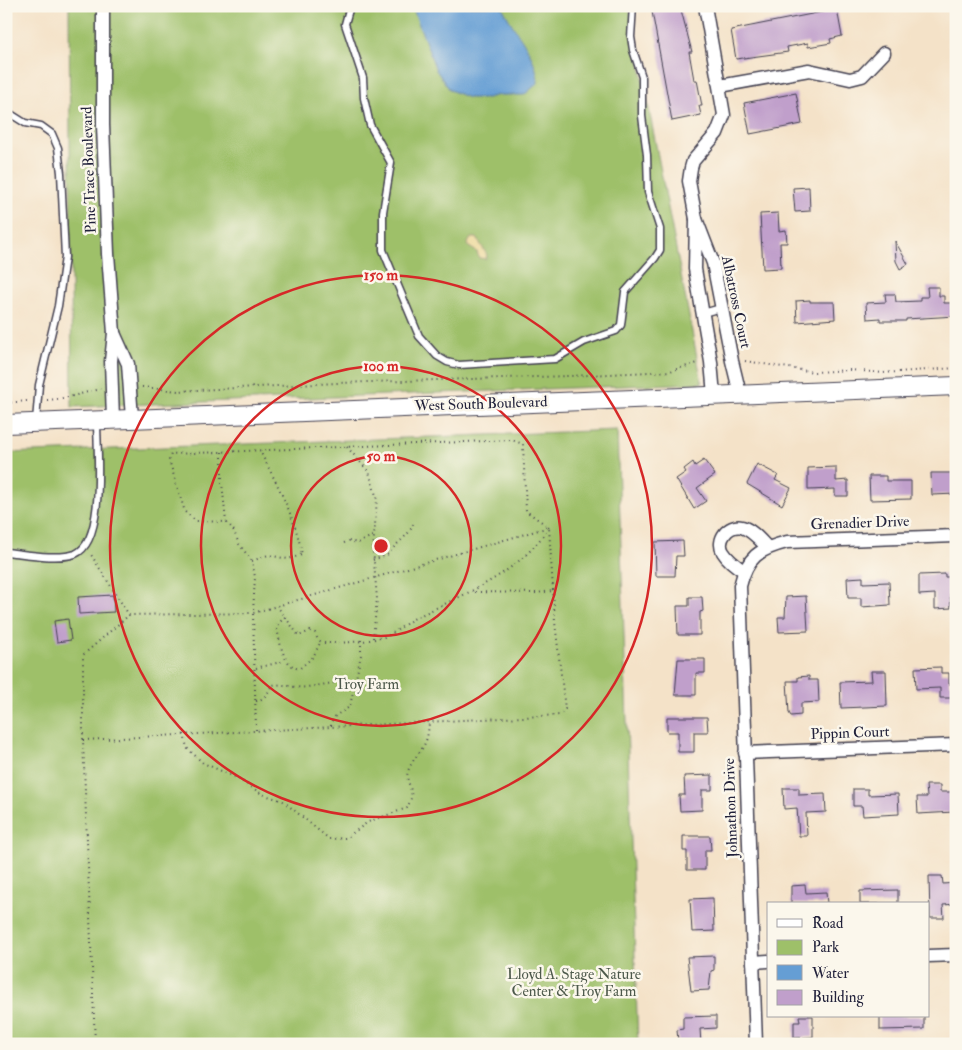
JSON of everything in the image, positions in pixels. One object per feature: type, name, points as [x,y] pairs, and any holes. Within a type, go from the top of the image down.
[{"type":"main road","name":"West South Boulevard","points":[[6,424],[956,386]]},
{"type":"street","name":"Pine Trace Boulevard","points":[[103,6],[105,181],[111,310],[114,333],[105,419]]},
{"type":"street","name":"Albatross Court","points":[[705,6],[724,105],[721,126],[693,161],[689,174],[696,219],[695,269],[714,395]]},
{"type":"street","points":[[720,86],[809,70],[850,79],[862,76],[884,53]]},
{"type":"street","name":"Albatross Court","points":[[696,219],[713,263],[740,394]]},
{"type":"street","name":"Pine Trace Boulevard","points":[[114,333],[128,364],[132,418]]},
{"type":"street","points":[[744,571],[722,551],[721,541],[725,532],[735,527],[743,527],[754,534],[767,547]]},
{"type":"street","name":"Grenadier Drive","points":[[752,558],[767,547],[787,542],[956,536]]},
{"type":"street","name":"Johnathon Drive","points":[[752,558],[744,571],[740,586],[756,1044]]},
{"type":"street","name":"Pippin Court","points":[[745,753],[956,745]]},
{"type":"street","points":[[930,956],[956,955]]},
{"type":"street","points":[[753,962],[767,961]]},
{"type":"lane","points":[[350,6],[346,24],[363,78],[364,98],[370,125],[391,163],[383,212],[383,250],[419,336],[436,356],[447,362],[459,365],[555,359],[584,342],[616,331],[621,325],[625,292],[660,250],[660,229],[648,192],[647,155],[642,116],[642,77],[633,50],[633,6]]},
{"type":"lane","points":[[6,111],[24,123],[41,126],[52,134],[58,148],[61,173],[65,257],[58,306],[39,385],[36,422]]},
{"type":"lane","points":[[703,312],[721,308]]},
{"type":"lane","points":[[6,552],[66,556],[77,554],[86,547],[95,521],[105,419]]},
{"type":"path","points":[[746,361],[814,372],[852,370],[883,373],[956,368]]},
{"type":"path","points":[[145,387],[178,391],[336,383],[569,376],[670,371],[698,363]]},
{"type":"path","points":[[85,393],[107,387]]},
{"type":"path","points":[[226,522],[196,521],[185,512],[169,460],[171,454],[512,440],[523,444],[526,511],[550,527]]},
{"type":"path","points":[[346,447],[369,472],[377,499],[374,535],[374,577],[377,599],[374,638]]},
{"type":"path","points":[[252,561],[268,555],[288,560],[302,556],[291,513],[262,456],[262,450]]},
{"type":"path","points":[[222,452],[222,482],[226,522],[233,529],[239,544],[252,561],[255,576],[253,613],[256,668],[256,730]]},
{"type":"path","points":[[374,560],[389,554],[410,532],[413,524]]},
{"type":"path","points":[[96,1044],[83,740],[84,656],[129,615],[253,613],[550,527]]},
{"type":"path","points":[[83,740],[560,715],[566,709],[553,590],[550,527]]},
{"type":"path","points":[[277,606],[299,636],[310,631],[321,642],[341,643],[386,636],[425,614],[472,592],[515,565],[550,527]]},
{"type":"path","points":[[344,543],[349,541],[358,543],[374,535]]},
{"type":"path","points":[[86,547],[129,615]]},
{"type":"path","points":[[472,592],[536,593],[553,590]]},
{"type":"path","points":[[285,617],[278,624],[277,629],[285,661]]},
{"type":"path","points":[[331,726],[335,715],[344,712],[350,706],[361,655],[361,640]]},
{"type":"path","points":[[256,668],[285,661],[300,669],[313,657],[321,642]]},
{"type":"path","points":[[256,701],[268,694],[272,685],[282,684],[306,688],[341,681],[355,682]]},
{"type":"path","points":[[184,734],[187,748],[203,763],[235,777],[262,794],[283,801],[329,839],[346,838],[368,822],[407,808],[412,796],[408,782],[408,771],[424,747],[429,734],[429,722]]},
{"type":"path","points":[[404,1044],[408,1041],[417,1044]]},
{"type":"green space","points":[[69,6],[629,6],[702,383],[72,407]]},
{"type":"green space","name":"Troy Farm","points":[[617,430],[638,1044],[6,1044],[6,453]]},
{"type":"sand","points":[[471,238],[477,238],[487,255],[486,259],[479,258],[477,252],[469,247],[468,243]]},
{"type":"water","points":[[412,6],[502,6],[534,62],[538,83],[524,95],[499,95],[487,98],[469,98],[450,90],[436,70]]},
{"type":"building","points":[[651,6],[680,6],[692,52],[689,52],[694,80],[697,80],[702,106],[699,106],[701,115],[672,121]]},
{"type":"building","points":[[837,9],[842,36],[830,39],[831,43],[808,47],[808,43],[787,47],[788,52],[736,59],[731,30]]},
{"type":"building","points":[[796,93],[802,124],[750,134],[744,103]]},
{"type":"building","points":[[809,187],[810,211],[795,212],[793,188]]},
{"type":"building","points":[[778,213],[779,231],[786,230],[787,243],[780,243],[781,268],[763,269],[760,214]]},
{"type":"building","points":[[895,241],[908,264],[900,269],[896,261]]},
{"type":"building","points":[[927,287],[939,287],[939,296],[944,296],[944,303],[956,303],[956,316],[906,319],[906,321],[880,321],[880,318],[867,319],[866,303],[886,302],[885,294],[895,294],[896,302],[920,301],[920,297],[928,297]]},
{"type":"building","points":[[810,300],[810,302],[834,302],[835,319],[797,322],[796,301]]},
{"type":"building","points":[[704,460],[715,475],[697,488],[706,501],[694,509],[676,479],[686,472],[684,469],[693,462],[695,466]]},
{"type":"building","points":[[757,464],[778,475],[775,480],[791,488],[782,505],[747,484]]},
{"type":"building","points":[[836,467],[836,481],[848,480],[848,496],[835,496],[835,489],[808,490],[808,468]]},
{"type":"building","points":[[931,473],[956,473],[956,494],[932,495]]},
{"type":"building","points":[[869,476],[886,476],[886,481],[911,481],[911,499],[870,500]]},
{"type":"building","points":[[683,541],[684,556],[676,556],[675,576],[656,576],[655,542]]},
{"type":"building","points":[[945,574],[945,577],[955,577],[956,594],[950,594],[951,608],[935,609],[935,594],[919,595],[919,575]]},
{"type":"building","points":[[863,577],[863,583],[889,582],[890,605],[861,607],[861,598],[848,598],[847,578]]},
{"type":"building","points":[[113,595],[114,612],[79,614],[78,597]]},
{"type":"building","points":[[806,596],[808,631],[779,632],[778,617],[785,617],[786,597]]},
{"type":"building","points":[[689,597],[702,597],[703,611],[700,612],[700,635],[678,635],[677,606],[689,606]]},
{"type":"building","points":[[68,619],[71,640],[57,642],[54,621]]},
{"type":"building","points":[[678,659],[705,659],[705,673],[696,673],[696,695],[675,695]]},
{"type":"building","points":[[941,667],[941,673],[949,673],[949,684],[953,684],[953,698],[940,698],[940,688],[916,689],[915,668]]},
{"type":"building","points":[[871,671],[886,671],[887,706],[841,708],[840,682],[872,681]]},
{"type":"building","points":[[809,676],[809,680],[818,680],[819,702],[801,703],[801,715],[791,716],[789,713],[787,681],[798,681],[798,677]]},
{"type":"building","points":[[667,717],[707,717],[708,732],[694,732],[694,752],[678,752],[678,732],[667,732]]},
{"type":"building","points":[[712,775],[712,790],[702,790],[702,810],[680,811],[679,795],[685,795],[684,776]]},
{"type":"building","points":[[926,785],[940,785],[940,792],[953,792],[954,812],[918,814],[917,797],[927,797]]},
{"type":"building","points":[[783,788],[799,788],[799,795],[825,794],[826,812],[806,813],[807,836],[799,836],[797,808],[784,809]]},
{"type":"building","points":[[853,789],[868,789],[868,795],[898,794],[899,814],[863,816],[862,806],[853,806]]},
{"type":"building","points":[[683,836],[710,836],[711,850],[705,850],[705,870],[687,870],[687,851],[683,851]]},
{"type":"building","points":[[929,876],[942,876],[943,884],[956,883],[956,904],[943,905],[944,918],[930,918]]},
{"type":"building","points":[[805,885],[806,893],[826,892],[827,902],[791,902],[791,886]]},
{"type":"building","points":[[898,890],[898,902],[860,902],[860,891]]},
{"type":"building","points":[[713,898],[714,931],[692,932],[690,899]]},
{"type":"building","points":[[714,956],[714,970],[711,971],[709,990],[691,991],[687,957]]},
{"type":"building","points":[[716,1016],[716,1028],[700,1029],[701,1044],[684,1044],[684,1041],[678,1041],[677,1030],[683,1029],[683,1017]]},
{"type":"building","points":[[799,1018],[813,1018],[813,1037],[794,1038],[794,1022],[800,1022]]},
{"type":"building","points":[[880,1018],[924,1018],[924,1029],[880,1030]]},
{"type":"park label","name":"Lloyd A. Stage Nature Center & Troy Farm","points":[[574,982]]}]
